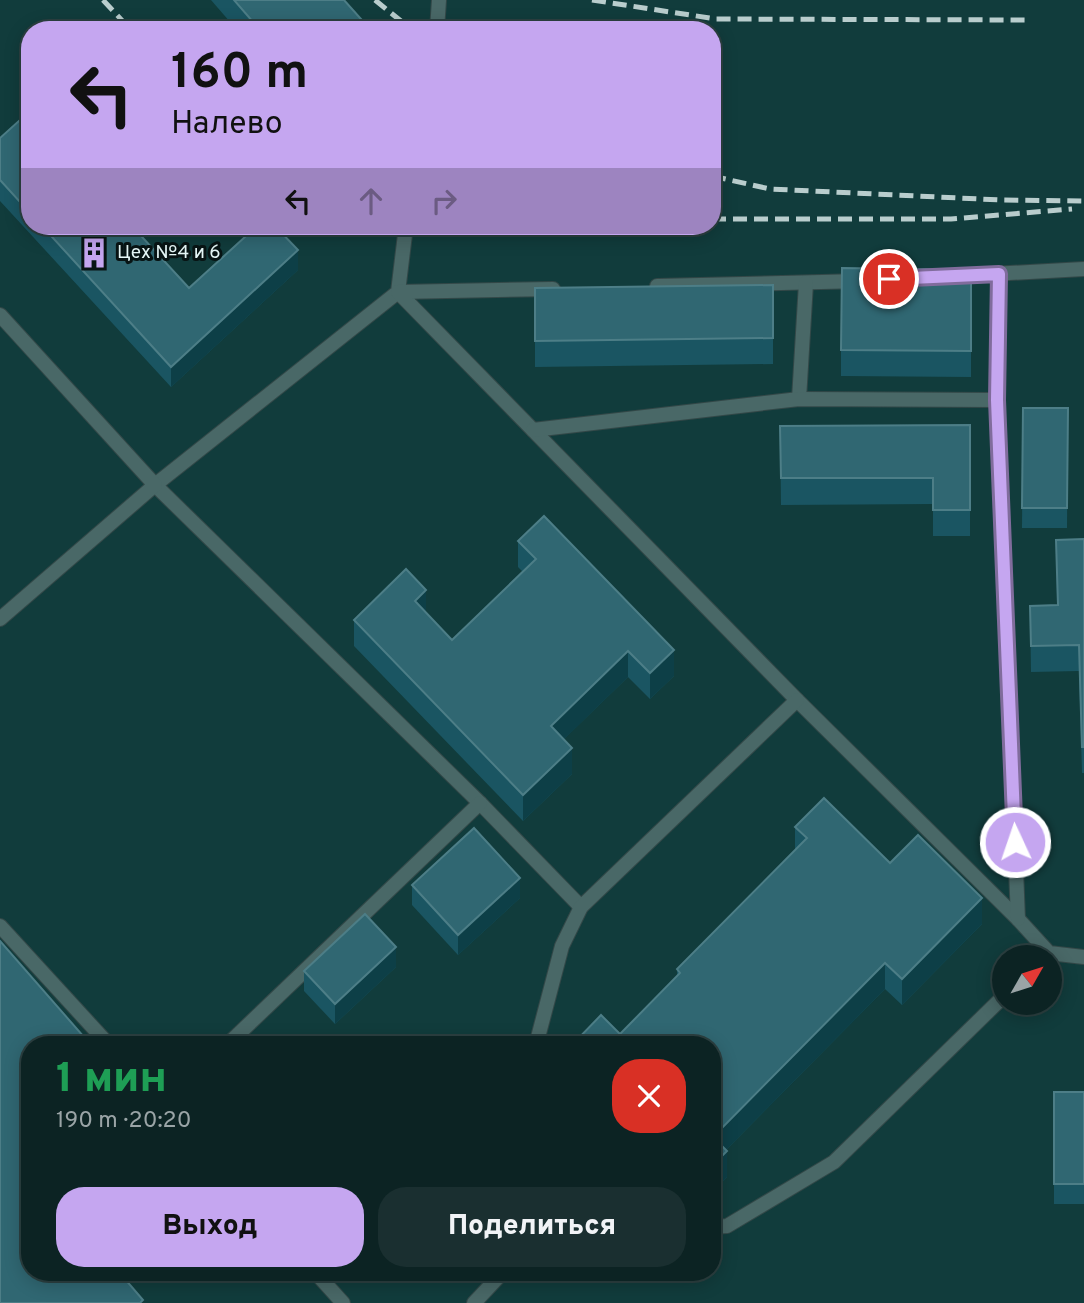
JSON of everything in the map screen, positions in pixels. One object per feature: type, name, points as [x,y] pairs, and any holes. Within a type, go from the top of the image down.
[{"type":"lane","points":[[438,21],[439,0]]},
{"type":"lane","points":[[398,292],[405,235]]},
{"type":"lane","points":[[944,277],[1084,269]]},
{"type":"lane","points":[[999,274],[997,400],[1018,919]]},
{"type":"lane","points":[[643,287],[875,280]]},
{"type":"lane","points":[[799,399],[806,283]]},
{"type":"lane","points":[[0,619],[155,485],[398,292],[561,289]]},
{"type":"lane","points":[[398,292],[797,700],[1018,919],[1039,945]]},
{"type":"lane","points":[[0,315],[155,485],[480,803],[581,907]]},
{"type":"lane","points":[[533,430],[799,399],[997,400]]},
{"type":"lane","points":[[538,1036],[562,946],[581,907],[797,700]]},
{"type":"lane","points":[[236,1036],[480,803]]},
{"type":"lane","points":[[0,926],[101,1036]]},
{"type":"lane","points":[[1062,956],[1084,957]]},
{"type":"lane","points":[[721,1226],[727,1226],[834,1161],[992,1008]]},
{"type":"lane","points":[[323,1281],[343,1303]]},
{"type":"lane","points":[[474,1303],[495,1281]]},
{"type":"shaded area","points":[[0,0],[1084,0],[1084,1303],[0,1303]]},
{"type":"building","points":[[234,0],[344,0],[363,21],[252,21]]},
{"type":"building","points":[[21,119],[21,203],[0,180],[0,138]]},
{"type":"building","points":[[50,235],[140,235],[189,288],[247,235],[284,235],[298,250],[171,367]]},
{"type":"building","points":[[842,268],[971,270],[971,351],[841,350]]},
{"type":"building","points":[[773,285],[773,338],[535,341],[535,288]]},
{"type":"building","points":[[1023,408],[1068,408],[1067,508],[1022,508]]},
{"type":"building","points":[[970,425],[970,510],[933,510],[933,478],[781,478],[780,426]]},
{"type":"building","points":[[544,516],[674,650],[650,673],[628,651],[551,726],[572,748],[523,795],[354,620],[406,569],[426,590],[415,601],[452,640],[536,559],[518,541]]},
{"type":"building","points":[[1084,539],[1082,747],[1079,645],[1031,646],[1030,606],[1058,605],[1056,540]]},
{"type":"building","points":[[824,798],[890,863],[918,835],[982,898],[902,979],[885,963],[721,1129],[721,1036],[581,1036],[601,1015],[620,1034],[680,973],[677,969],[807,838],[795,827]]},
{"type":"building","points":[[474,828],[520,878],[458,935],[412,885]]},
{"type":"building","points":[[365,914],[396,947],[335,1004],[304,971]]},
{"type":"building","points":[[0,941],[83,1036],[21,1036],[21,1281],[127,1281],[143,1300],[140,1303],[0,1303]]},
{"type":"building","points":[[1054,1092],[1084,1092],[1084,1184],[1054,1184]]},
{"type":"building","points":[[721,1145],[727,1151],[721,1157]]},
{"type":"railway","points":[[103,0],[123,21]]},
{"type":"railway","points":[[375,0],[401,21]]},
{"type":"railway","points":[[592,0],[716,19],[1028,20]]},
{"type":"railway","points":[[721,178],[770,189],[1000,200],[1084,201]]},
{"type":"railway","points":[[721,219],[951,219],[1072,209]]},
{"type":"place","name":"Цех №4 и 6","points":[[94,253]]},
{"type":"route","points":[[889,279],[999,274],[997,400],[1015,842]]}]
